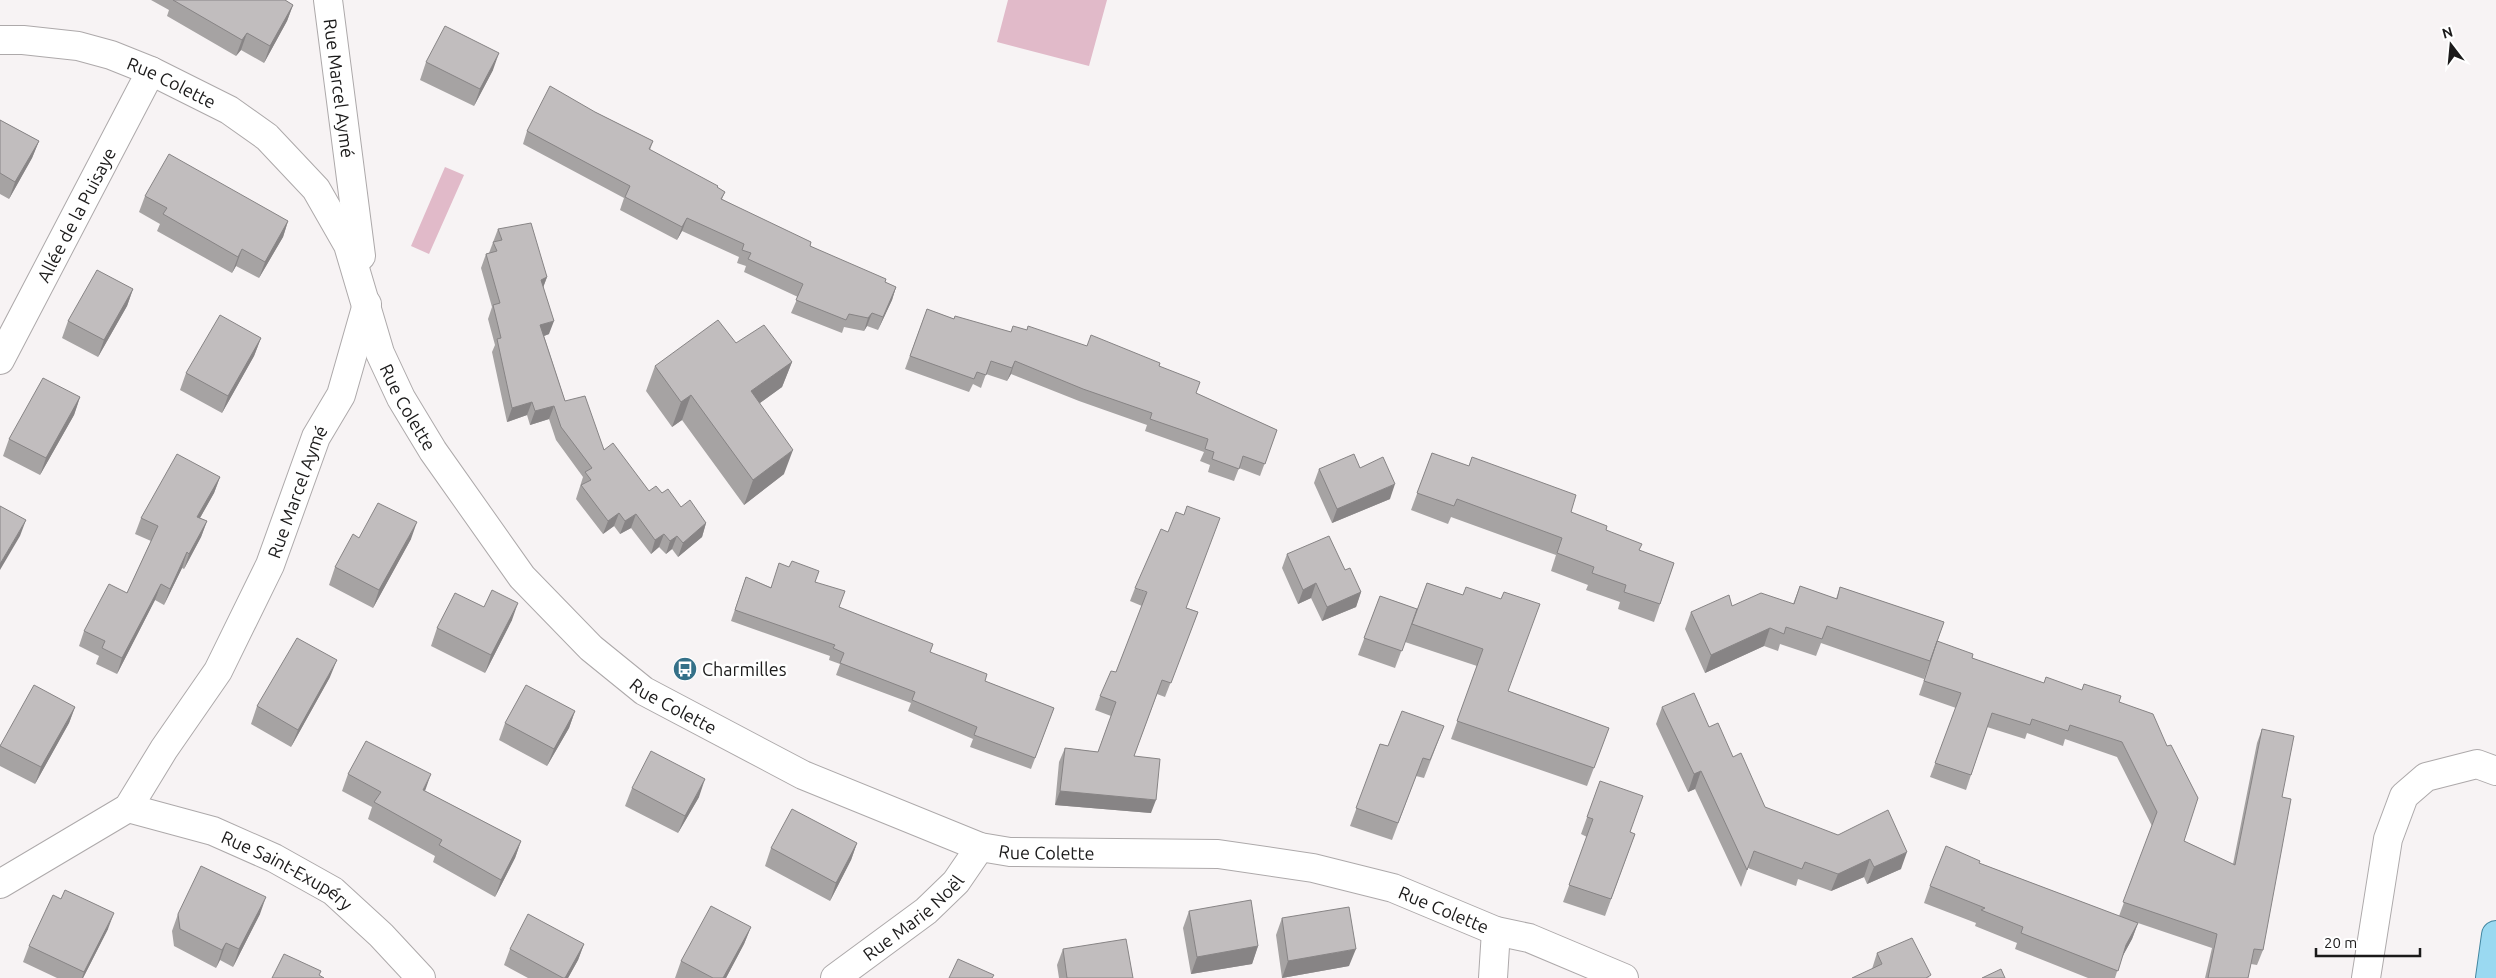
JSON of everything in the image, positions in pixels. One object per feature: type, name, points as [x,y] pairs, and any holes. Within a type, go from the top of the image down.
[{"type":"main road","points":[[2490,978],[2496,935]]},
{"type":"street","name":"Rue Marcel Aymé","points":[[0,884],[128,808],[164,749],[218,671],[270,565],[316,437],[341,395],[367,305],[328,0]]},
{"type":"street","name":"Rue Colette","points":[[0,40],[23,40],[78,46],[111,55],[151,71],[229,110],[267,137],[316,189],[348,245],[380,353],[401,398],[433,451],[522,577],[598,654],[644,692],[803,775],[980,847],[1010,852],[1218,854],[1313,868],[1393,888],[1496,931],[1529,938],[1624,978]]},
{"type":"street","name":"Allée de la Puisaye","points":[[0,360],[151,71]]},
{"type":"street","points":[[2366,978],[2388,839],[2404,796],[2426,777],[2477,764],[2496,771]]},
{"type":"street","name":"Rue Saint-Exupéry","points":[[128,808],[213,831],[274,858],[333,891],[381,935],[421,978]]},
{"type":"street","name":"Rue Marie Noël","points":[[834,978],[926,911],[956,882],[980,847]]},
{"type":"street","points":[[1494,978],[1496,931]]},
{"type":"shaded area","points":[[1008,0],[1107,0],[1089,66],[997,42]]},
{"type":"shaded area","points":[[445,167],[464,175],[429,254],[411,246]]},
{"type":"building","points":[[173,0],[285,0],[293,5],[270,46],[247,33],[242,40]]},
{"type":"building","points":[[445,26],[499,53],[480,89],[426,62]]},
{"type":"building","points":[[550,86],[595,112],[653,141],[649,149],[718,186],[725,192],[721,199],[811,242],[810,246],[886,279],[885,282],[896,287],[883,317],[872,313],[868,318],[849,314],[846,320],[796,300],[803,284],[748,259],[751,253],[742,250],[744,244],[687,218],[682,227],[625,197],[630,186],[527,131]]},
{"type":"building","points":[[0,120],[39,141],[15,182],[0,173]]},
{"type":"building","points":[[169,154],[288,221],[265,262],[242,249],[238,257],[163,214],[167,208],[145,196]]},
{"type":"building","points":[[531,223],[547,277],[541,280],[554,321],[540,325],[565,401],[585,396],[604,450],[613,443],[649,491],[656,486],[662,493],[668,489],[681,507],[690,500],[706,523],[683,543],[677,536],[670,541],[664,534],[655,540],[636,514],[625,521],[619,513],[608,521],[581,485],[591,480],[585,472],[592,468],[561,427],[554,406],[535,411],[532,402],[512,408],[497,339],[501,338],[493,305],[500,303],[486,254],[497,251],[493,242],[502,240],[498,229]]},
{"type":"building","points":[[97,270],[133,289],[104,340],[68,321]]},
{"type":"building","points":[[927,309],[954,319],[955,316],[1011,332],[1013,326],[1027,330],[1028,326],[1087,346],[1091,335],[1160,363],[1159,366],[1200,382],[1196,393],[1277,430],[1265,464],[1243,456],[1239,469],[1212,459],[1214,452],[1205,449],[1208,439],[1150,419],[1152,413],[1083,389],[1015,361],[1012,368],[991,361],[986,375],[977,372],[974,379],[910,356]]},
{"type":"building","points":[[220,315],[261,338],[228,396],[186,373]]},
{"type":"building","points":[[718,320],[736,343],[764,325],[792,362],[751,391],[793,450],[753,480],[691,395],[681,402],[655,366]]},
{"type":"building","points":[[43,378],[80,397],[46,458],[9,439]]},
{"type":"building","points":[[1432,453],[1469,466],[1472,457],[1576,495],[1571,512],[1607,526],[1606,530],[1642,544],[1639,550],[1674,563],[1660,604],[1624,592],[1626,585],[1592,573],[1594,567],[1557,553],[1562,538],[1457,499],[1454,506],[1417,493]]},
{"type":"building","points":[[177,454],[220,477],[197,517],[207,521],[189,554],[187,552],[170,589],[161,584],[122,658],[102,648],[105,641],[84,631],[109,584],[127,593],[158,526],[141,518]]},
{"type":"building","points":[[1354,454],[1360,468],[1383,457],[1395,484],[1337,509],[1319,469]]},
{"type":"building","points":[[378,503],[417,522],[379,590],[335,567],[353,534],[359,538]]},
{"type":"building","points":[[0,506],[26,520],[0,564]]},
{"type":"building","points":[[1187,506],[1220,518],[1186,608],[1198,612],[1171,683],[1162,680],[1134,756],[1160,759],[1156,800],[1060,791],[1065,748],[1098,752],[1116,702],[1100,696],[1111,671],[1116,672],[1147,592],[1135,588],[1161,529],[1168,532],[1176,512],[1184,515]]},
{"type":"building","points":[[1329,536],[1345,570],[1350,568],[1361,592],[1327,607],[1316,583],[1303,590],[1287,554]]},
{"type":"building","points":[[792,561],[819,571],[815,582],[845,591],[839,607],[933,644],[930,652],[987,674],[985,681],[1054,708],[1035,758],[974,735],[977,727],[912,700],[915,692],[840,663],[844,653],[833,648],[835,645],[735,610],[746,577],[771,588],[779,563],[789,567]]},
{"type":"building","points":[[1427,583],[1463,595],[1466,587],[1501,599],[1504,592],[1540,604],[1508,691],[1609,728],[1594,768],[1457,721],[1483,649],[1412,624]]},
{"type":"building","points":[[1800,586],[1837,599],[1840,587],[1944,622],[1930,661],[1827,626],[1822,639],[1786,627],[1784,634],[1770,628],[1711,655],[1691,612],[1729,595],[1732,606],[1761,593],[1794,604]]},
{"type":"building","points":[[492,590],[518,603],[491,655],[437,628],[455,593],[484,607]]},
{"type":"building","points":[[1380,596],[1417,609],[1402,651],[1364,638]]},
{"type":"building","points":[[297,638],[337,660],[298,730],[257,706]]},
{"type":"building","points":[[1937,641],[1973,654],[1972,658],[2044,683],[2046,677],[2082,690],[2084,684],[2121,696],[2119,702],[2153,714],[2167,746],[2171,745],[2198,798],[2184,841],[2235,865],[2262,729],[2294,736],[2282,797],[2291,799],[2263,950],[2254,949],[2248,978],[2208,978],[2217,934],[2123,902],[2157,812],[2122,742],[2070,725],[2068,731],[2032,719],[2030,725],[1992,713],[1971,775],[1935,763],[1961,693],[1924,681]]},
{"type":"building","points":[[34,685],[75,707],[41,767],[0,746]]},
{"type":"building","points":[[526,685],[575,711],[554,749],[505,723]]},
{"type":"building","points":[[1694,693],[1709,727],[1718,723],[1733,757],[1741,753],[1765,807],[1838,835],[1888,810],[1907,852],[1874,867],[1870,859],[1838,874],[1805,862],[1802,869],[1754,851],[1747,870],[1701,771],[1694,774],[1662,707]]},
{"type":"building","points":[[1402,711],[1444,726],[1430,760],[1423,758],[1398,823],[1356,808],[1380,744],[1388,746]]},
{"type":"building","points":[[366,741],[431,774],[423,790],[521,841],[501,880],[439,845],[442,840],[374,802],[381,792],[348,774]]},
{"type":"building","points":[[651,751],[705,779],[685,816],[632,788]]},
{"type":"building","points":[[1600,781],[1643,796],[1630,832],[1635,834],[1611,899],[1569,885],[1593,819],[1587,817]]},
{"type":"building","points":[[792,809],[857,843],[836,883],[771,848]]},
{"type":"building","points":[[1946,846],[1980,861],[1979,863],[2138,923],[2126,945],[2118,971],[2021,933],[2023,927],[1981,910],[1985,908],[1930,886]]},
{"type":"building","points":[[201,866],[266,897],[239,949],[226,943],[222,950],[180,929],[178,914]]},
{"type":"building","points":[[65,890],[114,913],[84,972],[29,946],[53,895],[61,899]]},
{"type":"building","points":[[1251,900],[1258,946],[1197,957],[1189,911]]},
{"type":"building","points":[[711,906],[751,927],[723,978],[713,978],[681,961]]},
{"type":"building","points":[[1349,907],[1356,949],[1288,961],[1282,918]]},
{"type":"building","points":[[528,914],[584,944],[565,978],[510,949]]},
{"type":"building","points":[[1912,938],[1931,975],[1926,978],[1852,978],[1882,964],[1877,953]]},
{"type":"building","points":[[1126,939],[1133,978],[1067,978],[1063,949]]},
{"type":"building","points":[[284,954],[321,971],[319,975],[324,978],[272,978]]},
{"type":"building","points":[[958,959],[994,975],[992,978],[949,978]]},
{"type":"building","points":[[2001,969],[2005,978],[1982,978]]},
{"type":"place","name":"Charmilles","points":[[685,669]]}]
